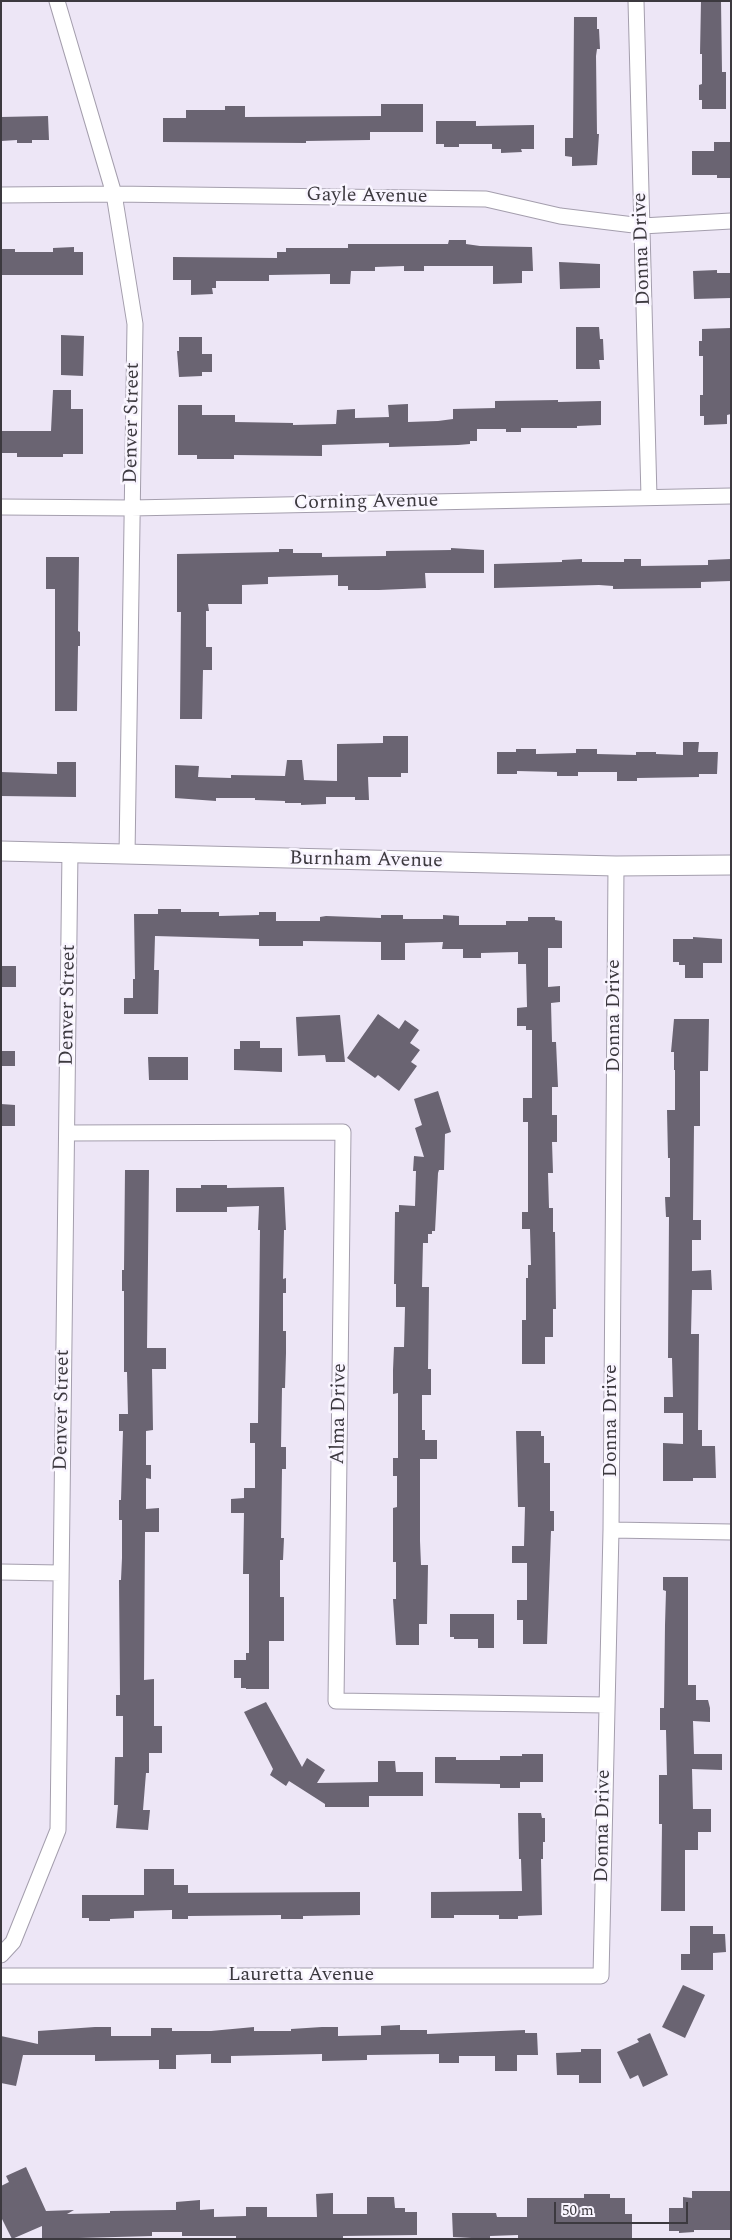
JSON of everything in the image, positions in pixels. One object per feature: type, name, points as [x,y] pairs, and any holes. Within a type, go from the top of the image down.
[{"type":"street","name":"Denver Street","points":[[58,1],[114,194],[135,324],[127,855]]},
{"type":"street","name":"Donna Drive","points":[[636,1],[649,496]]},
{"type":"street","name":"Gayle Avenue","points":[[1,195],[114,194],[486,199],[560,216],[642,226],[731,221]]},
{"type":"street","name":"Corning Avenue","points":[[1,507],[131,508],[649,496],[731,496]]},
{"type":"street","name":"Burnham Avenue","points":[[1,851],[70,851],[127,855],[616,866],[731,866]]},
{"type":"street","name":"Denver Street","points":[[1,1955],[13,1942],[58,1830],[70,851]]},
{"type":"street","name":"Donna Drive","points":[[601,1976],[611,1530],[616,866]]},
{"type":"street","name":"Alma Drive","points":[[67,1133],[343,1132],[336,1701],[606,1705]]},
{"type":"street","points":[[611,1530],[731,1532]]},
{"type":"street","points":[[1,1572],[60,1573]]},
{"type":"street","name":"Lauretta Avenue","points":[[1,1976],[601,1976]]},
{"type":"building","points":[[701,1],[721,1],[722,72],[726,72],[726,109],[702,109],[702,100],[699,100],[699,85],[702,84],[702,54],[700,54]]},
{"type":"building","points":[[574,17],[597,17],[597,29],[599,29],[600,49],[597,49],[596,56],[597,134],[599,134],[597,165],[572,166],[572,157],[565,156],[565,138],[573,138]]},
{"type":"building","points":[[381,104],[423,104],[423,132],[370,132],[370,140],[306,141],[306,143],[163,142],[163,118],[186,118],[186,110],[225,110],[225,106],[245,106],[245,117],[381,116]]},
{"type":"building","points":[[48,116],[49,140],[32,140],[32,143],[17,143],[17,140],[1,141],[1,117]]},
{"type":"building","points":[[436,121],[476,121],[476,126],[534,125],[534,149],[521,149],[522,152],[501,153],[501,149],[492,149],[492,144],[459,144],[459,147],[444,147],[444,144],[436,144]]},
{"type":"building","points":[[714,142],[730,142],[731,178],[717,178],[717,175],[692,175],[692,151],[714,151]]},
{"type":"building","points":[[449,240],[466,240],[466,244],[480,246],[532,247],[533,271],[522,271],[522,283],[493,284],[493,266],[424,266],[424,271],[404,271],[404,266],[375,267],[375,271],[351,271],[350,284],[330,284],[330,274],[269,275],[269,281],[216,281],[216,288],[212,288],[213,294],[191,295],[191,280],[173,280],[173,257],[277,258],[277,252],[286,252],[286,248],[348,248],[348,244],[448,244]]},
{"type":"building","points":[[74,247],[74,252],[83,252],[83,275],[1,275],[1,249],[15,249],[15,252],[53,252],[53,248]]},
{"type":"building","points":[[559,262],[600,264],[600,288],[560,289]]},
{"type":"building","points":[[717,270],[717,273],[731,273],[731,298],[694,299],[693,271]]},
{"type":"building","points":[[576,327],[599,327],[600,339],[603,339],[604,360],[599,360],[600,369],[576,369]]},
{"type":"building","points":[[731,328],[731,414],[727,415],[727,424],[704,425],[704,416],[700,416],[700,395],[703,395],[703,356],[699,356],[699,341],[702,341],[702,329]]},
{"type":"building","points":[[61,335],[84,336],[83,376],[61,375]]},
{"type":"building","points":[[179,337],[202,337],[202,354],[212,354],[212,372],[202,372],[202,376],[179,377],[177,351],[179,351]]},
{"type":"building","points":[[53,390],[71,390],[71,409],[83,409],[83,454],[63,454],[63,457],[17,457],[17,453],[1,453],[1,431],[51,431]]},
{"type":"building","points":[[558,400],[558,402],[601,401],[601,425],[577,426],[577,428],[521,428],[521,432],[506,432],[506,429],[477,429],[477,441],[458,445],[389,447],[389,443],[322,445],[322,456],[234,455],[234,459],[197,459],[197,455],[178,455],[178,405],[202,405],[202,415],[235,415],[235,422],[293,423],[293,425],[336,424],[337,410],[355,409],[355,418],[389,417],[388,405],[408,404],[408,422],[453,419],[453,409],[495,408],[495,401]]},
{"type":"building","points":[[451,548],[484,550],[484,573],[425,573],[426,588],[379,590],[348,590],[348,586],[338,586],[338,575],[268,577],[268,584],[242,585],[242,604],[208,604],[209,611],[206,611],[206,647],[212,647],[212,670],[203,670],[202,719],[180,719],[181,612],[177,612],[177,554],[279,552],[279,549],[293,549],[293,553],[322,553],[322,557],[386,556],[386,551],[451,550]]},
{"type":"building","points":[[46,557],[79,557],[78,631],[80,632],[80,646],[78,646],[77,711],[55,711],[55,589],[46,589]]},
{"type":"building","points":[[582,559],[582,562],[624,562],[624,559],[641,559],[641,566],[708,565],[708,560],[731,559],[731,581],[701,582],[701,588],[613,589],[613,586],[599,585],[494,588],[494,564],[562,562],[562,560]]},
{"type":"building","points":[[383,736],[408,736],[408,773],[401,773],[401,777],[368,777],[369,800],[355,800],[355,797],[326,797],[326,804],[301,805],[301,803],[285,803],[285,801],[255,800],[255,798],[216,798],[216,801],[175,798],[175,765],[199,766],[198,777],[231,778],[231,775],[285,776],[287,760],[302,760],[304,780],[337,781],[337,744],[383,743]]},
{"type":"building","points":[[683,742],[699,742],[698,752],[718,752],[717,774],[699,774],[699,777],[637,778],[637,781],[617,781],[617,772],[578,772],[578,776],[557,776],[557,772],[517,771],[517,774],[497,774],[497,752],[516,752],[516,749],[536,749],[536,754],[576,753],[576,749],[597,749],[597,754],[636,755],[636,752],[656,752],[656,754],[683,755]]},
{"type":"building","points":[[57,762],[76,762],[76,797],[1,796],[1,772],[57,774]]},
{"type":"building","points":[[158,909],[181,909],[181,912],[219,912],[219,916],[259,915],[259,912],[276,912],[276,921],[320,921],[320,917],[326,916],[381,918],[381,915],[403,915],[403,919],[443,919],[443,915],[459,916],[459,925],[506,925],[506,921],[528,921],[528,917],[555,917],[555,920],[562,921],[562,948],[548,948],[548,987],[560,986],[560,1002],[551,1003],[552,1042],[556,1042],[558,1087],[552,1087],[552,1115],[557,1115],[557,1142],[552,1142],[553,1173],[548,1173],[549,1208],[553,1208],[553,1232],[555,1232],[556,1309],[553,1309],[553,1337],[545,1337],[545,1364],[522,1364],[522,1320],[526,1320],[526,1278],[528,1278],[528,1265],[531,1265],[530,1229],[522,1229],[522,1212],[528,1212],[528,1122],[523,1122],[523,1098],[532,1098],[532,1030],[526,1030],[526,1026],[517,1026],[517,1008],[527,1007],[526,964],[518,964],[518,952],[481,953],[481,958],[463,958],[463,949],[442,949],[443,942],[405,943],[405,960],[381,960],[381,942],[303,941],[303,946],[259,946],[259,939],[155,936],[154,970],[159,970],[158,1014],[124,1014],[124,998],[133,998],[133,979],[135,979],[134,914],[158,914]]},
{"type":"building","points":[[693,937],[722,939],[722,963],[703,963],[703,978],[685,978],[685,965],[673,962],[673,939],[693,939]]},
{"type":"building","points":[[1,966],[16,966],[16,987],[1,987]]},
{"type":"building","points":[[378,1014],[399,1029],[405,1020],[419,1030],[410,1043],[420,1050],[411,1062],[417,1066],[399,1091],[378,1075],[375,1078],[347,1058]]},
{"type":"building","points":[[340,1015],[345,1062],[326,1062],[325,1055],[298,1056],[296,1017]]},
{"type":"building","points":[[674,1019],[709,1019],[708,1071],[700,1071],[700,1126],[694,1126],[693,1220],[701,1220],[701,1240],[692,1240],[692,1271],[711,1270],[712,1290],[692,1290],[691,1334],[699,1334],[698,1430],[702,1430],[702,1446],[715,1446],[716,1478],[693,1478],[693,1481],[663,1481],[663,1443],[683,1444],[683,1413],[664,1413],[664,1397],[673,1397],[672,1358],[668,1358],[669,1217],[666,1217],[665,1197],[670,1197],[667,1110],[675,1110],[674,1052],[671,1052]]},
{"type":"building","points":[[240,1041],[260,1041],[260,1048],[282,1048],[282,1072],[234,1070],[234,1049],[240,1049]]},
{"type":"building","points":[[1,1051],[15,1051],[15,1066],[1,1066]]},
{"type":"building","points":[[148,1057],[188,1057],[188,1080],[149,1080]]},
{"type":"building","points":[[438,1091],[451,1132],[445,1134],[444,1170],[439,1170],[438,1173],[435,1231],[432,1231],[432,1234],[428,1234],[428,1243],[423,1243],[422,1287],[429,1287],[428,1369],[431,1369],[431,1395],[422,1395],[422,1430],[425,1430],[425,1440],[437,1440],[437,1459],[420,1459],[421,1565],[428,1565],[427,1624],[419,1624],[419,1645],[396,1645],[393,1599],[396,1599],[396,1562],[393,1562],[393,1508],[397,1507],[397,1476],[393,1476],[393,1458],[398,1458],[398,1393],[393,1394],[393,1370],[394,1347],[404,1347],[405,1307],[396,1307],[396,1284],[394,1284],[395,1212],[399,1212],[399,1205],[415,1206],[416,1171],[413,1171],[414,1156],[424,1157],[415,1128],[422,1125],[414,1099]]},
{"type":"building","points":[[1,1104],[15,1105],[15,1126],[1,1126]]},
{"type":"building","points":[[125,1170],[149,1170],[147,1348],[166,1348],[166,1369],[152,1369],[153,1430],[146,1431],[146,1465],[151,1465],[151,1479],[146,1478],[146,1509],[159,1508],[159,1532],[145,1532],[144,1680],[154,1679],[154,1726],[162,1726],[162,1753],[149,1753],[149,1773],[146,1773],[143,1810],[150,1810],[148,1830],[116,1828],[118,1805],[114,1805],[115,1757],[123,1757],[123,1716],[116,1716],[116,1695],[120,1695],[119,1580],[121,1580],[122,1558],[122,1520],[119,1520],[119,1500],[121,1500],[123,1431],[119,1431],[119,1414],[128,1414],[127,1372],[124,1372],[124,1291],[122,1291]]},
{"type":"building","points":[[201,1185],[227,1185],[227,1188],[284,1187],[286,1230],[284,1230],[283,1279],[286,1278],[286,1293],[283,1293],[283,1331],[286,1331],[286,1353],[285,1388],[282,1388],[281,1447],[286,1447],[286,1469],[282,1469],[281,1538],[284,1538],[283,1560],[280,1560],[280,1597],[284,1597],[284,1641],[269,1641],[269,1689],[241,1688],[241,1678],[234,1678],[234,1660],[246,1660],[246,1653],[249,1653],[249,1574],[243,1574],[244,1513],[231,1513],[231,1499],[244,1498],[244,1488],[255,1488],[255,1443],[250,1443],[250,1423],[258,1423],[259,1206],[227,1207],[227,1212],[176,1212],[176,1188],[201,1188]]},
{"type":"building","points":[[516,1431],[541,1431],[541,1436],[544,1436],[544,1463],[550,1463],[550,1511],[554,1511],[554,1531],[551,1531],[547,1644],[523,1644],[523,1620],[517,1620],[517,1600],[527,1600],[527,1563],[512,1563],[512,1546],[524,1546],[525,1507],[518,1507]]},
{"type":"building","points":[[663,1577],[688,1577],[688,1685],[696,1685],[696,1700],[708,1700],[710,1708],[710,1722],[693,1721],[694,1754],[722,1754],[722,1770],[692,1769],[693,1809],[711,1809],[711,1832],[698,1832],[698,1850],[685,1850],[685,1911],[661,1911],[662,1824],[659,1824],[659,1775],[667,1775],[666,1730],[660,1730],[660,1708],[664,1708],[666,1591],[663,1590]]},
{"type":"building","points":[[450,1614],[494,1614],[494,1648],[478,1648],[478,1639],[454,1639],[454,1637],[450,1637]]},
{"type":"building","points":[[266,1702],[302,1767],[307,1758],[325,1770],[317,1783],[378,1782],[378,1761],[395,1761],[396,1772],[423,1772],[423,1796],[369,1796],[369,1807],[325,1807],[325,1804],[289,1781],[286,1786],[270,1775],[273,1769],[244,1712]]},
{"type":"building","points":[[522,1754],[543,1754],[543,1782],[520,1782],[520,1788],[500,1788],[500,1784],[435,1783],[435,1757],[456,1757],[456,1760],[500,1760],[500,1756],[522,1756]]},
{"type":"building","points":[[518,1813],[541,1813],[542,1818],[545,1818],[545,1842],[543,1842],[543,1859],[541,1859],[542,1915],[518,1916],[518,1919],[499,1919],[499,1915],[454,1915],[454,1918],[431,1918],[431,1892],[522,1891]]},
{"type":"building","points":[[144,1869],[174,1869],[174,1885],[188,1885],[188,1893],[360,1892],[360,1915],[303,1916],[303,1919],[281,1919],[281,1915],[188,1916],[188,1919],[172,1919],[172,1910],[134,1911],[134,1918],[110,1919],[110,1921],[89,1921],[89,1918],[82,1918],[82,1895],[144,1895]]},
{"type":"building","points":[[690,1926],[713,1926],[713,1934],[725,1934],[726,1952],[713,1953],[713,1970],[681,1970],[681,1954],[690,1954]]},
{"type":"building","points":[[683,1985],[705,1995],[685,2038],[662,2027]]},
{"type":"building","points":[[400,2025],[400,2030],[427,2030],[427,2034],[525,2030],[525,2033],[537,2033],[538,2055],[517,2055],[517,2071],[495,2071],[495,2056],[459,2056],[459,2063],[439,2063],[439,2054],[367,2055],[367,2060],[322,2061],[322,2054],[231,2056],[231,2063],[211,2063],[211,2054],[176,2055],[176,2069],[159,2069],[159,2060],[95,2061],[95,2055],[23,2055],[16,2086],[1,2083],[1,2036],[38,2044],[38,2031],[95,2027],[111,2027],[111,2036],[151,2036],[151,2028],[172,2028],[172,2031],[211,2031],[254,2027],[254,2031],[291,2031],[291,2029],[338,2027],[338,2036],[381,2035],[381,2026]]},
{"type":"building","points":[[650,2033],[668,2075],[643,2087],[638,2075],[630,2079],[617,2052],[639,2042],[637,2039]]},
{"type":"building","points":[[581,2049],[601,2049],[601,2083],[579,2083],[579,2075],[557,2075],[556,2053],[581,2052]]},
{"type":"building","points":[[26,2167],[46,2211],[74,2210],[67,2214],[176,2210],[176,2202],[200,2200],[200,2210],[214,2209],[214,2217],[246,2216],[246,2207],[267,2207],[267,2217],[317,2217],[316,2194],[333,2193],[333,2214],[367,2214],[367,2197],[394,2197],[395,2208],[405,2208],[405,2212],[417,2212],[417,2235],[343,2236],[343,2239],[236,2239],[236,2236],[182,2236],[182,2232],[152,2232],[152,2236],[42,2239],[42,2226],[12,2239],[1,2217],[1,2186],[9,2182],[6,2176]]},
{"type":"building","points":[[692,2191],[731,2191],[731,2230],[694,2230],[694,2232],[679,2233],[679,2231],[669,2231],[669,2208],[683,2208],[683,2197],[692,2198]]},
{"type":"building","points":[[584,2194],[610,2194],[610,2198],[625,2198],[625,2214],[632,2214],[632,2239],[518,2239],[518,2235],[490,2236],[490,2239],[453,2237],[452,2213],[496,2213],[497,2217],[527,2217],[527,2198],[584,2198]]}]
